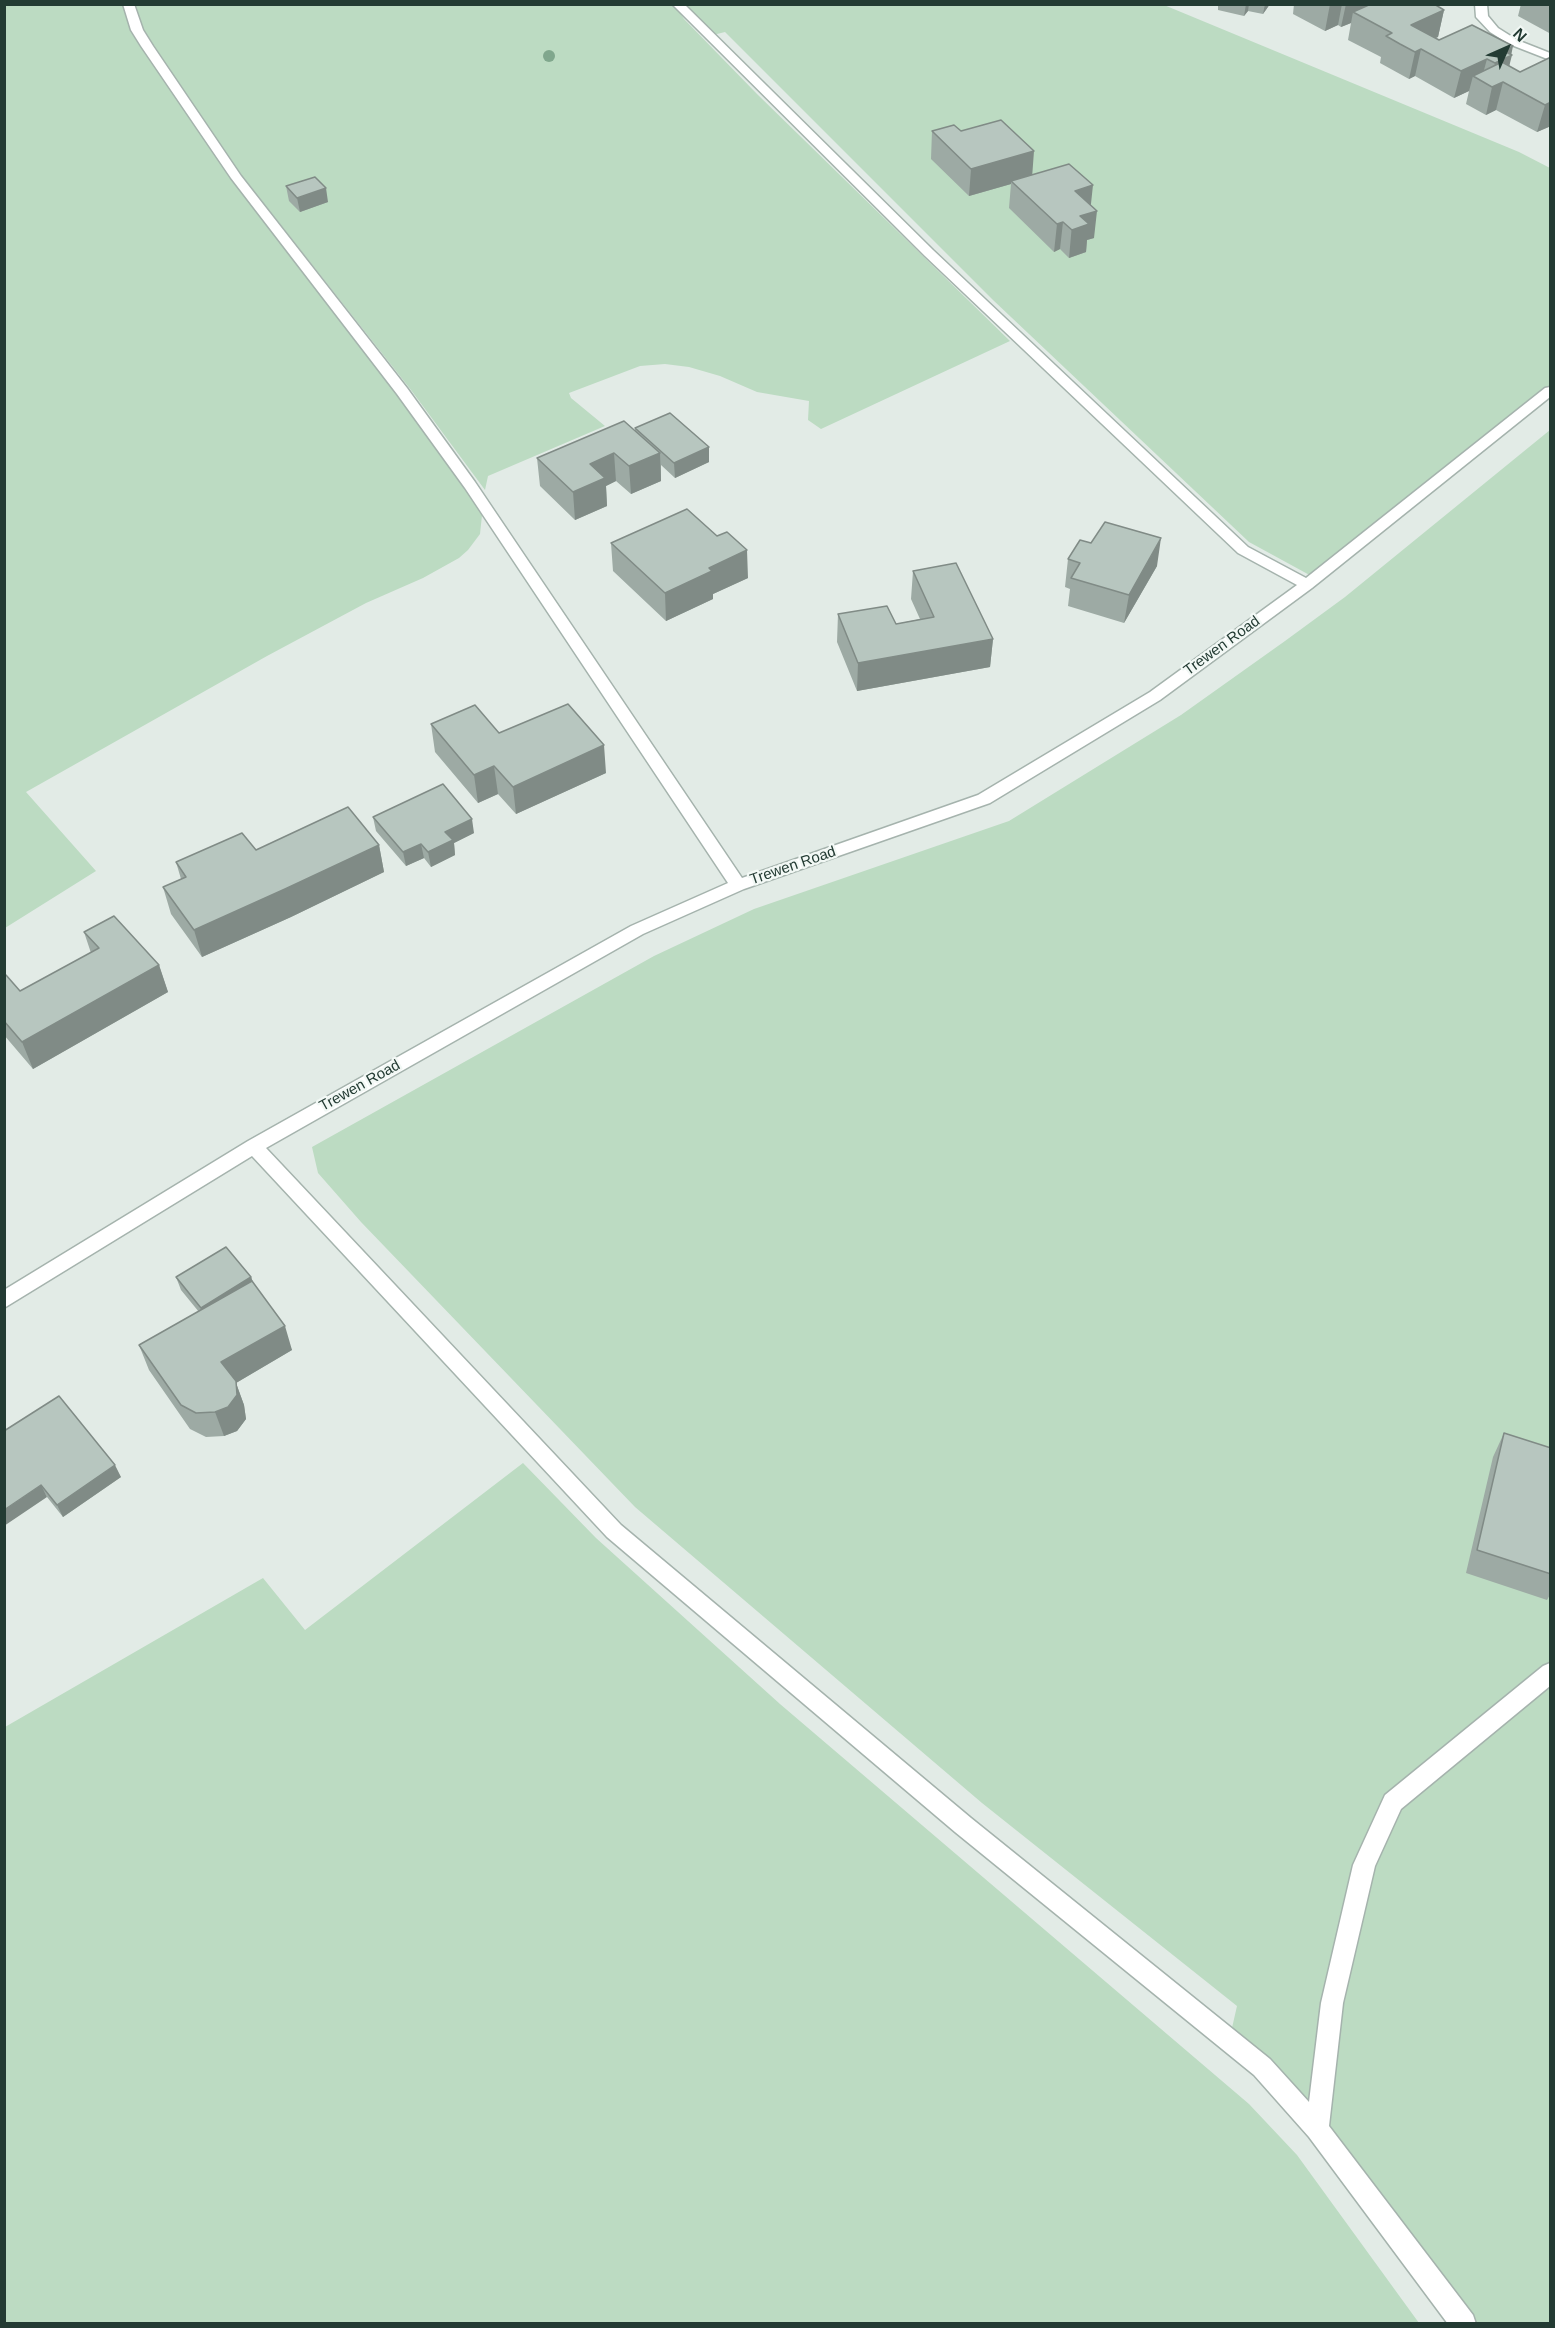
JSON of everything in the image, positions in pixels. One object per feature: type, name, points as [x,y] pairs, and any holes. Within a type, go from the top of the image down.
[{"type":"street","points":[[128,4],[132,20],[147,46],[237,178],[402,391],[470,485],[738,885]]},
{"type":"street","points":[[677,4],[938,261],[1243,550],[1307,585]]},
{"type":"street","points":[[1481,4],[1482,17],[1494,30],[1513,42],[1551,57]]},
{"type":"street","name":"Trewen Road","points":[[4,1300],[254,1146],[638,930],[738,885],[984,800],[1155,696],[1307,585],[1551,391]]},
{"type":"street","points":[[254,1146],[614,1531],[963,1825],[1262,2067],[1317,2128],[1464,2324]]},
{"type":"street","points":[[1317,2128],[1332,2003],[1364,1864],[1393,1802],[1551,1673]]},
{"type":"green space","points":[[5,5],[128,5],[132,20],[217,149],[483,506],[480,534],[459,558],[423,578],[366,603],[267,656],[26,792],[96,871],[5,928]]},
{"type":"green space","points":[[131,5],[675,5],[684,19],[757,94],[1010,341],[821,429],[808,420],[809,401],[757,392],[720,376],[689,367],[665,364],[640,366],[569,393],[571,398],[605,426],[488,476],[485,490],[411,390],[220,148],[149,46]]},
{"type":"green space","points":[[677,5],[1164,5],[1519,152],[1550,168],[1550,391],[1315,578],[1249,542],[993,300],[725,32],[709,36]]},
{"type":"green space","points":[[1550,430],[1550,2323],[1464,2323],[1317,2129],[1229,2041],[1237,2006],[982,1803],[635,1507],[361,1222],[318,1173],[312,1147],[654,956],[754,909],[1009,821],[1181,715],[1285,641],[1345,597]]},
{"type":"green space","points":[[523,1463],[596,1538],[780,1704],[1249,2104],[1297,2155],[1419,2323],[5,2323],[5,1727],[263,1578],[305,1630]]},
{"type":"building","points":[[1371,4],[1434,4],[1444,10],[1411,25],[1439,40],[1472,25],[1513,46],[1503,51],[1512,55],[1495,63],[1487,59],[1461,71],[1421,49],[1415,52],[1400,44],[1386,36],[1392,33],[1353,12]]},
{"type":"building","points":[[1551,57],[1551,102],[1545,105],[1503,82],[1492,87],[1473,76],[1502,62],[1520,72]]},
{"type":"building","points":[[1001,120],[1034,151],[971,169],[932,131],[954,125],[961,131]]},
{"type":"building","points":[[1069,164],[1093,185],[1075,191],[1097,211],[1080,216],[1089,224],[1072,230],[1063,222],[1057,224],[1011,181]]},
{"type":"building","points":[[315,177],[326,188],[297,198],[286,186]]},
{"type":"building","points":[[670,413],[709,447],[674,463],[635,428]]},
{"type":"building","points":[[624,421],[660,453],[629,466],[614,453],[590,464],[605,478],[573,492],[537,458]]},
{"type":"building","points":[[687,509],[717,536],[727,532],[747,550],[709,568],[712,571],[665,593],[611,543]]},
{"type":"building","points":[[1105,522],[1161,538],[1129,595],[1071,578],[1080,563],[1068,559],[1080,540],[1091,543]]},
{"type":"building","points":[[956,563],[993,639],[858,663],[838,614],[887,606],[896,624],[934,617],[913,571]]},
{"type":"building","points":[[568,704],[604,745],[513,787],[494,766],[474,775],[431,724],[475,705],[499,733]]},
{"type":"building","points":[[443,784],[472,819],[445,832],[453,840],[428,852],[421,844],[403,852],[373,817]]},
{"type":"building","points":[[348,807],[379,845],[194,930],[163,887],[186,877],[176,862],[242,833],[256,850]]},
{"type":"building","points":[[114,916],[159,965],[22,1042],[4,1021],[4,976],[6,975],[20,991],[99,948],[84,932]]},
{"type":"building","points":[[226,1247],[251,1277],[201,1308],[176,1277]]},
{"type":"building","points":[[252,1281],[285,1326],[221,1362],[236,1381],[237,1395],[228,1407],[215,1412],[196,1413],[181,1405],[139,1345]]},
{"type":"building","points":[[59,1396],[115,1465],[57,1505],[41,1485],[4,1510],[4,1431]]},
{"type":"building","points":[[1504,1433],[1551,1448],[1551,1574],[1477,1550]]}]
